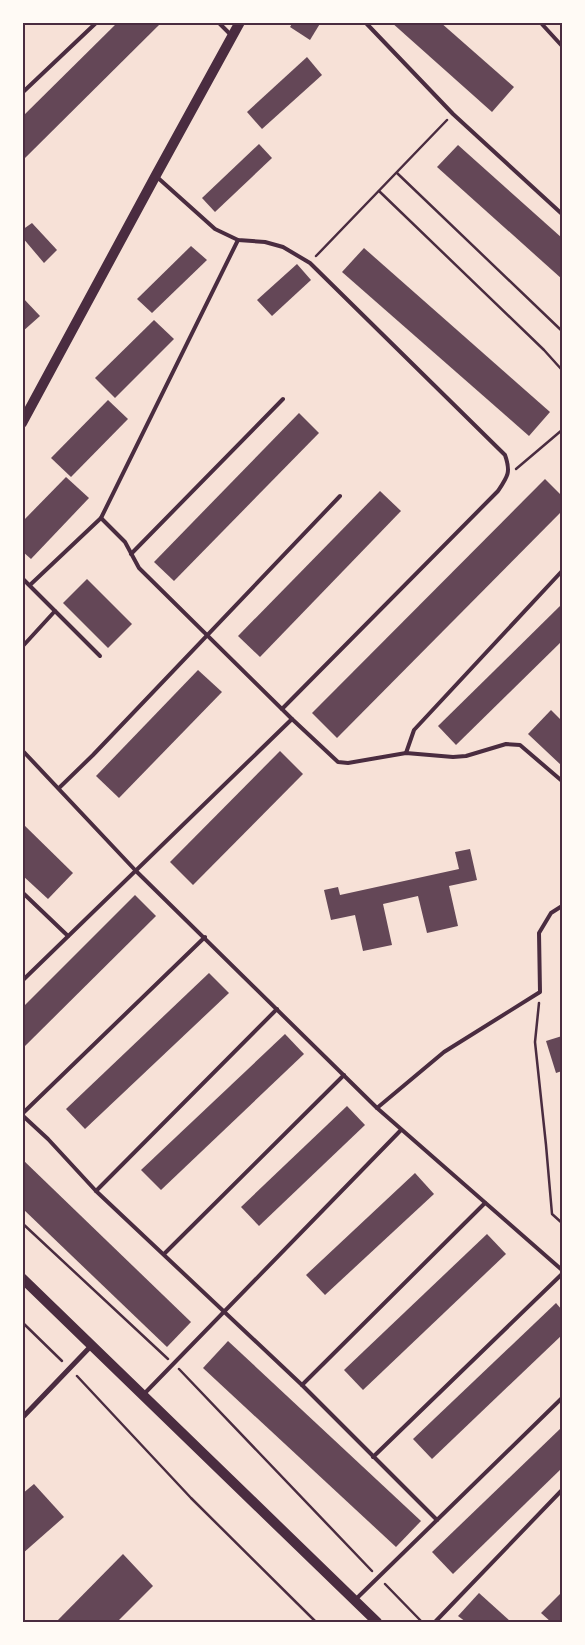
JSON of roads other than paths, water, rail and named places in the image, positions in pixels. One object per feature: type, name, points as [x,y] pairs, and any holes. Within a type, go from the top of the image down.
[{"type":"main road","points":[[22,424],[240,22]]},
{"type":"main road","points":[[22,1278],[377,1622]]},
{"type":"street","points":[[22,1418],[92,1346]]},
{"type":"lane","points":[[22,93],[97,22]]},
{"type":"lane","points":[[218,22],[232,37]]},
{"type":"lane","points":[[365,22],[453,114],[562,214]]},
{"type":"lane","points":[[540,22],[562,46]]},
{"type":"lane","points":[[156,175],[215,229],[238,240],[265,242],[283,247],[310,263],[505,455],[509,467],[508,477],[498,491],[282,709]]},
{"type":"lane","points":[[30,585],[101,518],[238,240]]},
{"type":"lane","points":[[131,554],[283,399]]},
{"type":"lane","points":[[59,788],[208,636],[340,496]]},
{"type":"lane","points":[[101,518],[125,542],[139,568],[338,762],[348,763],[406,753],[453,757],[466,756],[506,744],[520,745],[562,781]]},
{"type":"lane","points":[[406,753],[414,730],[562,571]]},
{"type":"lane","points":[[22,578],[100,656]]},
{"type":"lane","points":[[22,647],[56,611]]},
{"type":"lane","points":[[22,981],[292,719]]},
{"type":"lane","points":[[22,750],[136,870],[377,1108],[562,1270]]},
{"type":"lane","points":[[22,892],[68,936]]},
{"type":"lane","points":[[377,1108],[444,1052],[540,992],[539,933],[551,913],[562,906]]},
{"type":"lane","points":[[205,937],[22,1115],[48,1138],[96,1191],[302,1385],[437,1520]]},
{"type":"lane","points":[[96,1191],[277,1009]]},
{"type":"lane","points":[[164,1254],[344,1075]]},
{"type":"lane","points":[[142,1396],[401,1130]]},
{"type":"lane","points":[[302,1385],[485,1203]]},
{"type":"lane","points":[[372,1457],[562,1274]]},
{"type":"lane","points":[[354,1601],[562,1398]]},
{"type":"lane","points":[[435,1622],[562,1490]]}]
